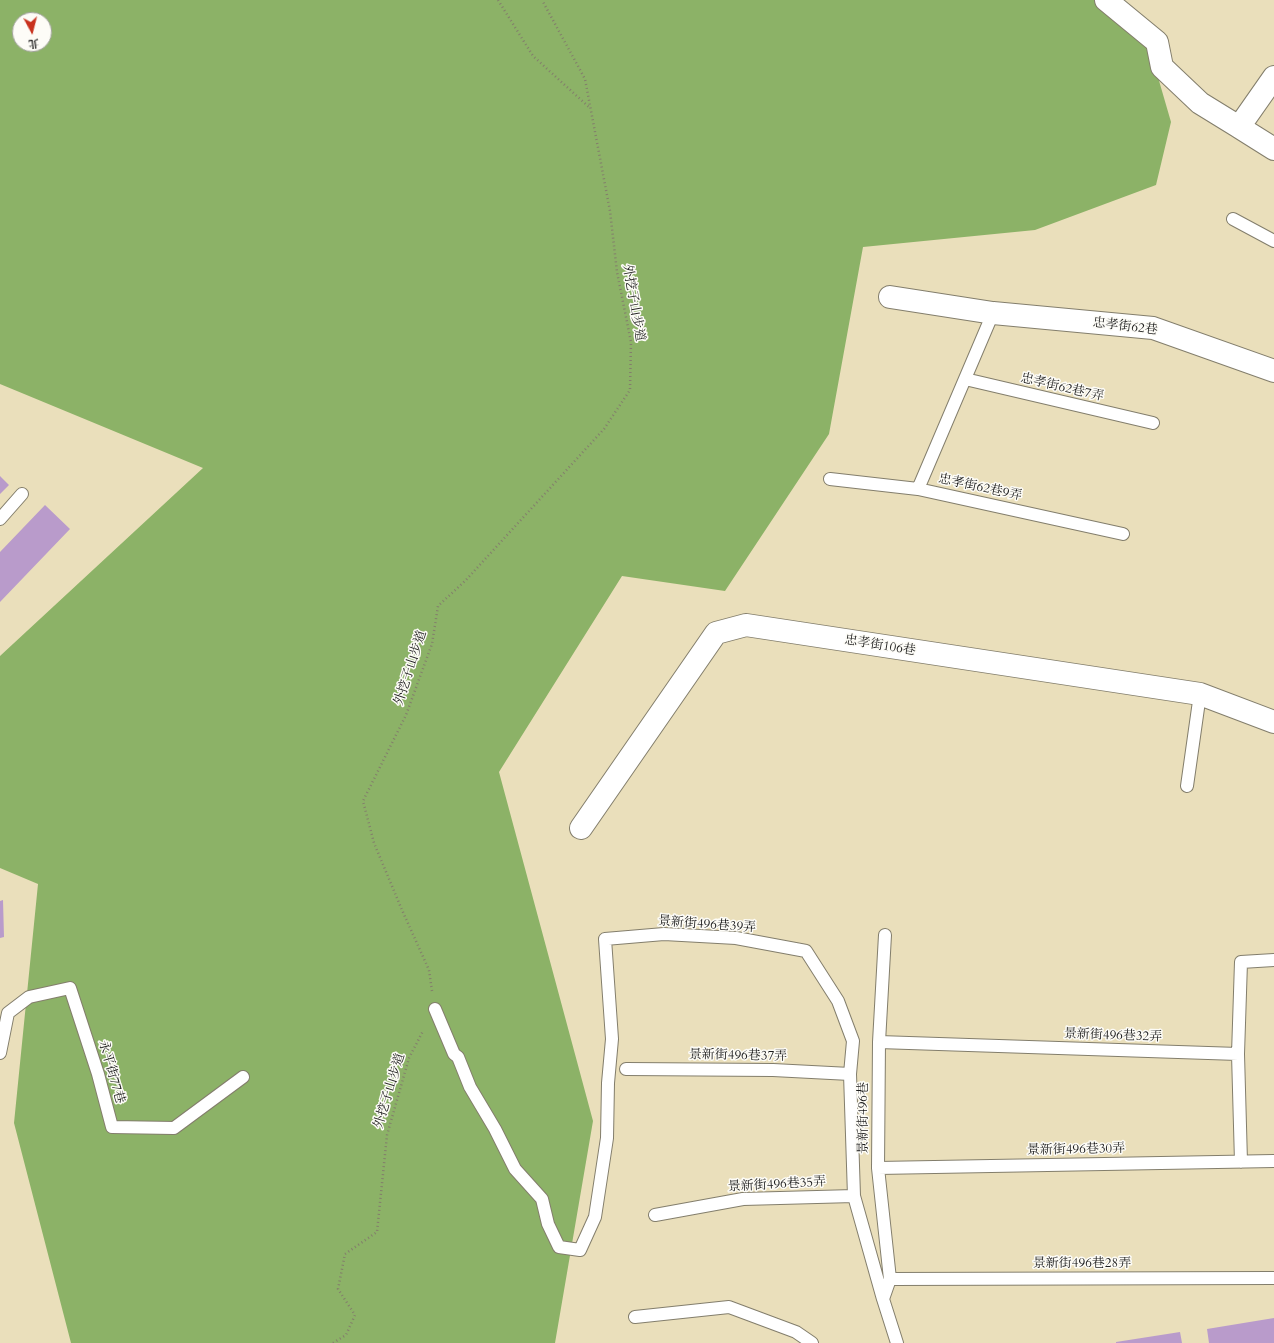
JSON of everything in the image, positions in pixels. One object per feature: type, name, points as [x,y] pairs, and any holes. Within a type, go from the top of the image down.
[{"type":"street","points":[[1106,0],[1157,42],[1162,67],[1200,103],[1274,149]]},
{"type":"street","points":[[1239,127],[1274,77]]},
{"type":"street","name":"忠孝街62巷","points":[[890,297],[993,314],[1153,328],[1274,371]]},
{"type":"street","name":"忠孝街106巷","points":[[581,828],[716,633],[746,625],[1200,694],[1274,722]]},
{"type":"lane","points":[[1233,220],[1274,241]]},
{"type":"lane","points":[[918,489],[993,314]]},
{"type":"lane","name":"忠孝街62巷7弄","points":[[965,379],[1153,423]]},
{"type":"lane","name":"忠孝街62巷9弄","points":[[830,479],[918,489],[1123,534]]},
{"type":"lane","points":[[0,519],[22,494]]},
{"type":"lane","points":[[1187,786],[1200,694]]},
{"type":"lane","name":"景新街496巷39弄","points":[[435,1008],[454,1054],[458,1057],[470,1087],[495,1129],[515,1169],[542,1198],[548,1224],[559,1247],[580,1250],[595,1217],[607,1138],[608,1083],[612,1039],[605,939],[678,934],[736,938],[806,951]]},
{"type":"lane","name":"景新街496巷","points":[[883,1299],[890,1278],[878,1168],[879,1042],[885,935]]},
{"type":"lane","name":"景新街496巷","points":[[806,951],[838,1001],[853,1041],[850,1074],[854,1196],[897,1343]]},
{"type":"lane","points":[[1241,1162],[1238,1054],[1241,962],[1274,960]]},
{"type":"lane","name":"永平街77巷","points":[[0,1053],[8,1013],[29,997],[70,988],[98,1074],[112,1127],[174,1128],[243,1077]]},
{"type":"lane","name":"景新街496巷32弄","points":[[879,1042],[1238,1054]]},
{"type":"lane","name":"景新街496巷37弄","points":[[626,1069],[773,1070],[850,1074]]},
{"type":"lane","name":"景新街496巷30弄","points":[[878,1168],[1274,1161]]},
{"type":"lane","name":"景新街496巷35弄","points":[[655,1215],[743,1199],[854,1196]]},
{"type":"lane","name":"景新街496巷28弄","points":[[890,1278],[1274,1278]]},
{"type":"lane","points":[[635,1317],[730,1307],[796,1332],[812,1343]]},
{"type":"path","points":[[498,0],[533,56],[591,108]]},
{"type":"path","name":"外挖子山步道","points":[[334,1343],[346,1335],[355,1315],[338,1289],[345,1254],[377,1232],[387,1134],[410,1058],[435,1008],[429,970],[374,843],[363,801],[406,715],[432,644],[438,606],[466,580],[604,429],[630,390],[631,342],[617,272],[610,211],[585,79],[542,0]]},
{"type":"green space","points":[[0,0],[1102,0],[1144,29],[1171,122],[1156,185],[1035,230],[863,247],[829,434],[725,591],[622,576],[499,772],[593,1121],[555,1343],[71,1343],[14,1123],[38,884],[0,868],[0,656],[203,468],[0,384]]},
{"type":"building","points":[[0,476],[9,485],[0,494]]},
{"type":"building","points":[[45,505],[70,529],[0,602],[0,552]]},
{"type":"building","points":[[3,900],[4,937],[0,938],[0,901]]},
{"type":"building","points":[[1274,1318],[1274,1343],[1209,1343],[1207,1329]]},
{"type":"building","points":[[1180,1332],[1182,1343],[1116,1343],[1116,1342]]}]
